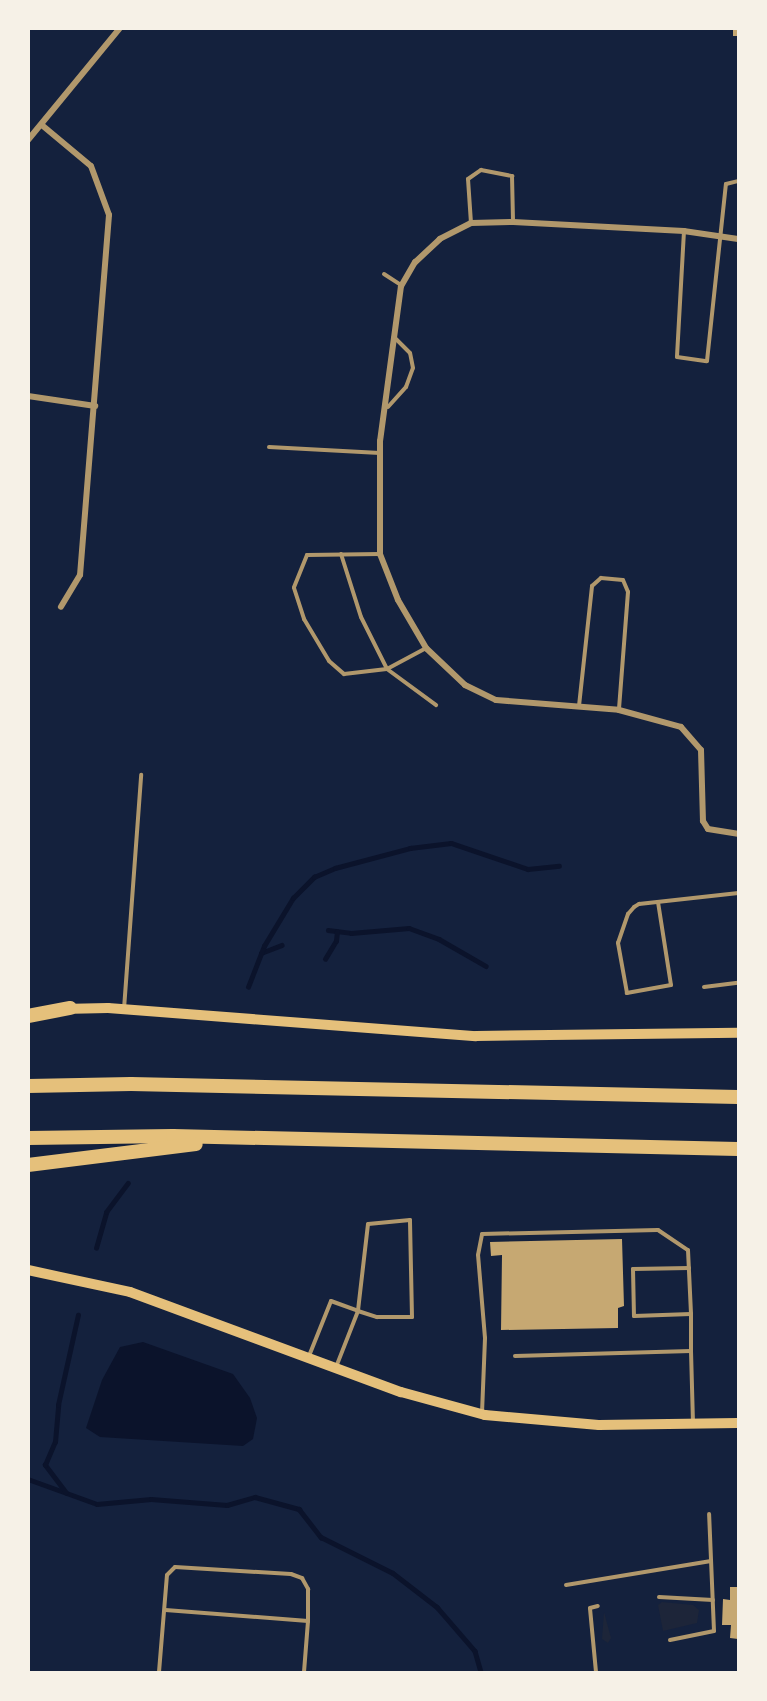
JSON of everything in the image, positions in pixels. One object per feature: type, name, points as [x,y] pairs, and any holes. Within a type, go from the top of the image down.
[{"type":"highway","points":[[28,1016],[70,1008]]},
{"type":"highway","points":[[28,1086],[142,1084],[738,1097]]},
{"type":"highway","points":[[28,1138],[248,1138],[738,1149]]},
{"type":"highway","points":[[28,1165],[248,1138]]},
{"type":"main road","points":[[28,1009],[124,1010],[476,1036],[738,1033]]},
{"type":"main road","points":[[28,1270],[130,1292],[412,1395],[482,1414],[547,1423],[738,1423]]},
{"type":"street","points":[[28,140],[43,126],[120,28]]},
{"type":"street","points":[[43,126],[90,166],[109,215],[80,575],[61,607]]},
{"type":"street","points":[[738,239],[684,231],[513,222],[471,223],[432,247],[416,262],[401,286],[388,407],[380,453],[380,554],[398,600],[426,648],[465,685],[496,699],[619,710],[681,727],[701,750],[703,821],[708,828],[738,834]]},
{"type":"street","points":[[28,396],[95,406]]},
{"type":"lane","points":[[471,223],[468,179],[481,170],[512,176],[513,222]]},
{"type":"lane","points":[[684,231],[676,357],[707,361],[726,184],[738,181]]},
{"type":"lane","points":[[384,274],[401,286]]},
{"type":"lane","points":[[388,407],[406,387],[413,368],[410,353],[394,338]]},
{"type":"lane","points":[[269,447],[380,453]]},
{"type":"lane","points":[[341,554],[361,617],[387,669],[436,705]]},
{"type":"lane","points":[[380,554],[307,555],[294,588],[304,619],[329,661],[344,674],[387,669],[426,648]]},
{"type":"lane","points":[[579,706],[592,586],[601,578],[623,580],[628,592],[619,710]]},
{"type":"lane","points":[[124,1010],[141,775]]},
{"type":"lane","points":[[658,902],[671,985],[627,993],[620,933],[634,907],[658,902],[738,893]]},
{"type":"lane","points":[[704,987],[738,983]]},
{"type":"lane","points":[[308,1358],[331,1301],[358,1311],[377,1317],[412,1317],[410,1220],[368,1224],[358,1311],[336,1368]]},
{"type":"lane","points":[[482,1414],[485,1350],[478,1254],[482,1233],[658,1230],[688,1250],[693,1424]]},
{"type":"lane","points":[[689,1268],[633,1269],[634,1316],[691,1314]]},
{"type":"lane","points":[[515,1356],[691,1351]]},
{"type":"lane","points":[[670,1640],[714,1631],[709,1514]]},
{"type":"lane","points":[[566,1585],[711,1561]]},
{"type":"lane","points":[[159,1672],[167,1575],[175,1567],[291,1574],[302,1578],[308,1589],[304,1672]]},
{"type":"lane","points":[[659,1597],[713,1600]]},
{"type":"lane","points":[[596,1672],[590,1608],[598,1606]]},
{"type":"lane","points":[[165,1610],[308,1621]]},
{"type":"shaded area","points":[[143,1342],[233,1374],[250,1398],[257,1418],[253,1439],[243,1446],[100,1437],[86,1428],[102,1380],[120,1347]]},
{"type":"shaded area","points":[[662,1602],[693,1605],[699,1610],[697,1623],[663,1631],[658,1605]]},
{"type":"shaded area","points":[[604,1612],[611,1638],[608,1643],[602,1639]]},
{"type":"building","points":[[733,28],[738,28],[738,36],[733,36]]},
{"type":"building","points":[[622,1239],[624,1306],[618,1308],[618,1328],[501,1330],[502,1255],[491,1256],[490,1242]]},
{"type":"building","points":[[730,1587],[738,1587],[738,1639],[730,1638],[731,1625],[722,1625],[723,1599],[730,1600]]},
{"type":"waterway","points":[[248,987],[264,946],[293,898],[314,877],[335,868],[410,848],[451,843],[528,869],[559,866]]},
{"type":"waterway","points":[[328,930],[351,933],[409,928],[439,939],[486,966]]},
{"type":"waterway","points":[[325,959],[336,941],[337,932]]},
{"type":"waterway","points":[[261,953],[282,945]]},
{"type":"waterway","points":[[96,1248],[106,1212],[128,1183]]},
{"type":"waterway","points":[[66,1493],[45,1465],[55,1442],[58,1405],[78,1315]]},
{"type":"waterway","points":[[28,1479],[97,1504],[151,1499],[227,1505],[255,1497],[299,1509],[321,1537],[393,1573],[437,1607],[475,1651],[481,1672]]}]
